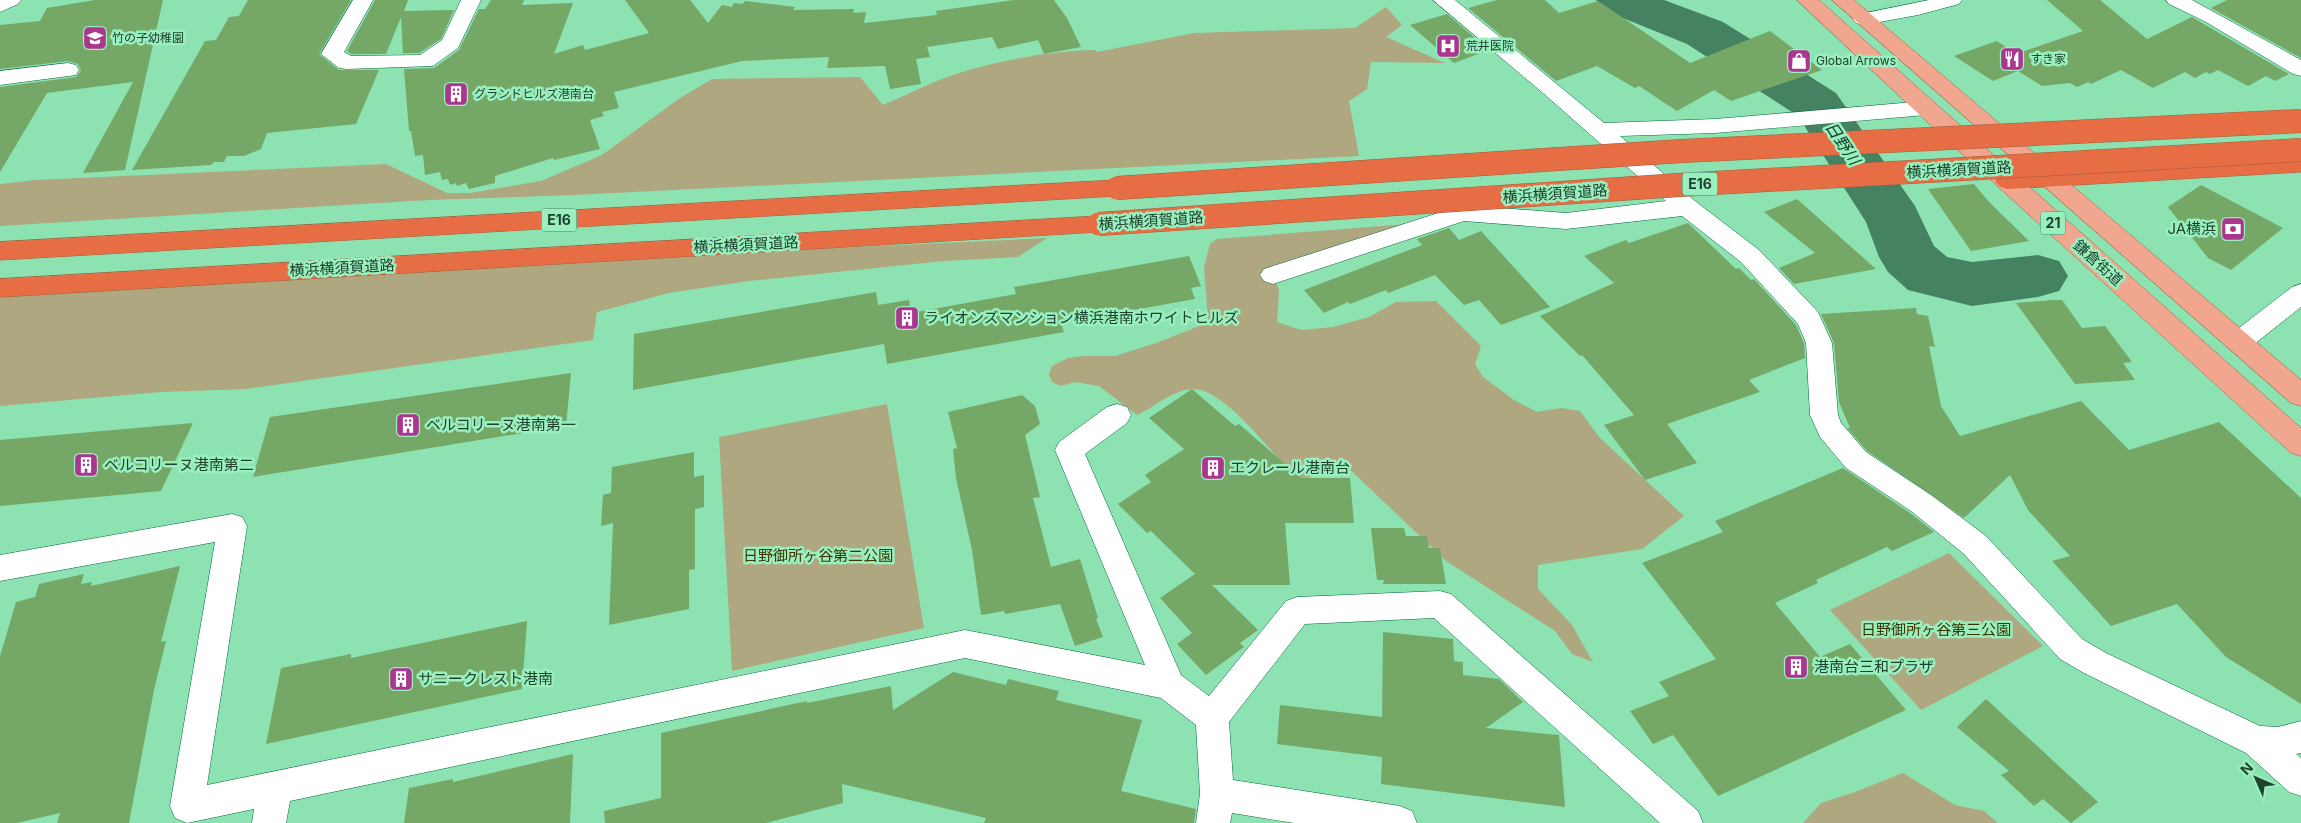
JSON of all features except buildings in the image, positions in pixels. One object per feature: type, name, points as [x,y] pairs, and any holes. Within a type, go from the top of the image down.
[{"type":"highway","points":[[1947,128],[2301,110]]},
{"type":"highway","name":"E16","points":[[0,251],[1117,188],[1682,151],[2301,121]]},
{"type":"highway","name":"横浜横須賀道路","points":[[0,288],[1099,224],[1679,185],[2301,150]]},
{"type":"highway","points":[[2007,182],[2048,177],[2301,164]]},
{"type":"main road","name":"鎌倉街道","points":[[1807,0],[2301,445]]},
{"type":"main road","name":"21","points":[[1842,0],[2301,396]]},
{"type":"street","points":[[0,6],[11,0]]},
{"type":"street","points":[[363,0],[332,54],[347,63],[425,61],[451,44],[472,0]]},
{"type":"street","points":[[1443,0],[1600,130],[1687,207],[1750,256],[1809,320],[1819,343],[1824,415],[1830,429],[1856,460],[1921,502],[1974,545],[2071,649],[2095,663],[2258,742],[2301,780]]},
{"type":"street","points":[[1863,18],[1918,9],[1952,0]]},
{"type":"street","points":[[2176,0],[2213,18],[2301,69]]},
{"type":"street","points":[[0,78],[68,70]]},
{"type":"street","points":[[1600,130],[1809,119],[1926,108]]},
{"type":"street","points":[[1273,275],[1463,213],[1566,221],[1687,207]]},
{"type":"street","points":[[2239,342],[2301,293]]},
{"type":"street","points":[[1117,415],[1069,450],[1169,684]]},
{"type":"street","points":[[0,569],[232,526],[186,806],[965,644],[1169,684],[1212,718]]},
{"type":"street","points":[[1400,823],[1215,808],[1212,718],[1297,611],[1440,604],[1686,823]]},
{"type":"street","points":[[2258,742],[2278,743],[2301,737]]},
{"type":"street","points":[[269,823],[275,789]]},
{"type":"green space","points":[[1386,7],[1402,25],[1386,37],[1445,63],[1371,62],[1367,89],[1349,101],[1359,156],[575,195],[429,200],[0,226],[0,184],[35,180],[386,164],[447,193],[470,193],[541,181],[602,155],[680,98],[712,79],[860,77],[883,105],[960,73],[1018,58],[1077,51],[1095,50],[1097,52],[1194,33],[1355,28]]},
{"type":"green space","points":[[1420,223],[1273,275],[1279,289],[1277,322],[1301,330],[1333,327],[1369,317],[1396,302],[1436,301],[1481,346],[1475,364],[1483,377],[1514,400],[1537,412],[1561,408],[1580,411],[1600,438],[1684,516],[1642,549],[1538,565],[1538,589],[1572,625],[1593,662],[1572,654],[1555,631],[1446,561],[1342,462],[1299,482],[1250,426],[1220,400],[1205,392],[1192,389],[1178,392],[1137,415],[1099,386],[1075,382],[1061,386],[1052,382],[1049,374],[1052,366],[1068,358],[1115,356],[1156,343],[1202,325],[1208,319],[1204,267],[1210,244],[1217,239]]},
{"type":"green space","points":[[1047,238],[1018,257],[944,261],[749,281],[669,293],[597,312],[593,340],[246,389],[161,392],[0,406],[0,288]]},
{"type":"green space","name":"日野御所ヶ谷第二公園","points":[[887,404],[924,628],[732,671],[719,437]]},
{"type":"green space","name":"日野御所ヶ谷第三公園","points":[[1949,553],[2043,646],[1921,710],[1830,610]]},
{"type":"green space","points":[[1903,773],[1955,805],[1984,811],[1998,823],[1803,823],[1821,803]]},
{"type":"waterway","name":"日野川","points":[[1620,0],[1705,33],[1817,105],[1894,220],[1909,257],[1929,275],[1972,284],[2038,276]]},
{"type":"place","name":"竹の子幼稚園","points":[[95,38]]},
{"type":"place","name":"荒井医院","points":[[1448,46]]},
{"type":"place","name":"すき家","points":[[2012,59]]},
{"type":"place","name":"Global Arrows","points":[[1799,61]]},
{"type":"place","name":"グランドヒルズ港南台","points":[[456,94]]},
{"type":"place","name":"JA横浜","points":[[2233,229]]},
{"type":"place","name":"ライオンズマンション横浜港南ホワイトヒルズ","points":[[907,318]]},
{"type":"place","name":"ベルコリーヌ港南第一","points":[[408,425]]},
{"type":"place","name":"ベルコリーヌ港南第二","points":[[86,465]]},
{"type":"place","name":"エクレール港南台","points":[[1213,468]]},
{"type":"place","name":"港南台三和プラザ","points":[[1796,667]]},
{"type":"place","name":"サニークレスト港南","points":[[401,679]]}]
